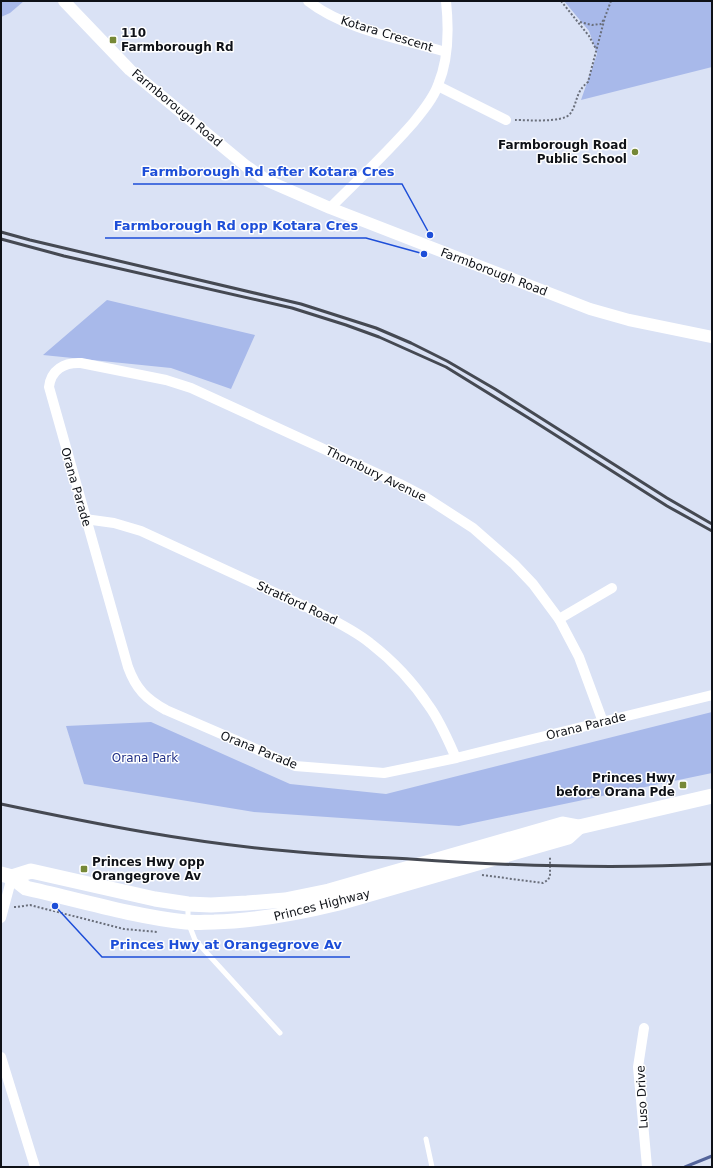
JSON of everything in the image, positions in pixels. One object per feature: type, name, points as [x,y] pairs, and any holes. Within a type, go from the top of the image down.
[{"type":"main road","name":"Princes Highway","points":[[7,875],[31,871],[156,899],[188,904],[211,905],[285,900],[329,891],[563,824],[579,827],[712,796]]},
{"type":"main road","name":"Princes Highway","points":[[7,875],[26,888],[150,917],[188,922],[227,922],[265,919],[339,903],[568,837],[579,827]]},
{"type":"street","name":"Farmborough Road","points":[[64,1],[130,70],[246,166],[268,181],[330,208],[590,309],[629,320],[712,337]]},
{"type":"street","name":"Kotara Crescent","points":[[308,1],[320,10],[341,21],[446,52]]},
{"type":"street","name":"Kotara Crescent","points":[[330,208],[402,136],[429,102],[438,86],[443,71],[448,32],[446,1]]},
{"type":"street","points":[[438,86],[506,120]]},
{"type":"street","name":"Thornbury Avenue","points":[[53,373],[65,364],[73,363],[178,383],[400,484],[449,512],[473,528],[493,545],[533,584],[559,619],[579,657],[603,722]]},
{"type":"street","name":"Orana Parade","points":[[53,373],[49,387],[128,667],[137,687],[155,704],[194,723],[295,766],[384,773],[456,758],[712,695]]},
{"type":"street","name":"Stratford Road","points":[[85,519],[114,523],[141,532],[343,625],[370,643],[411,683],[430,706],[456,758]]},
{"type":"street","points":[[559,619],[612,588]]},
{"type":"street","points":[[1,918],[7,875]]},
{"type":"street","name":"Luso Drive","points":[[644,1028],[638,1067],[647,1167]]},
{"type":"street","points":[[1,1056],[35,1167]]},
{"type":"lane","points":[[188,904],[188,922],[195,940],[280,1033]]},
{"type":"lane","points":[[426,1139],[432,1167]]},
{"type":"path","points":[[561,1],[579,22],[589,36],[596,50]]},
{"type":"path","points":[[579,22],[592,25],[601,24],[612,1]]},
{"type":"path","points":[[506,120],[561,119],[570,114],[581,87],[588,82],[605,17]]},
{"type":"path","points":[[550,861],[550,876]]},
{"type":"green space","points":[[1,1],[24,1],[10,13],[1,17]]},
{"type":"green space","points":[[564,1],[712,1],[712,67],[581,100],[597,54],[589,31]]},
{"type":"green space","points":[[107,300],[255,335],[231,389],[171,368],[43,355]]},
{"type":"green space","name":"Orana Park","points":[[712,712],[712,773],[459,826],[254,812],[84,784],[66,726],[151,722],[290,784],[386,794]]},
{"type":"waterway","points":[[685,1167],[712,1156]]},
{"type":"railway","points":[[1,232],[301,304],[376,328],[447,361],[495,389],[667,498],[712,524]]},
{"type":"railway","points":[[1,239],[64,256],[292,308],[379,337],[446,367],[667,506],[712,531]]},
{"type":"railway","points":[[1,804],[108,826],[252,848],[349,856],[523,865],[674,866],[712,864]]},
{"type":"place","name":"110 Farmborough Rd","points":[[113,40]]},
{"type":"place","name":"Farmborough Road Public School","points":[[635,152]]},
{"type":"place","name":"Farmborough Rd after Kotara Cres","points":[[430,235]]},
{"type":"place","name":"Farmborough Rd opp Kotara Cres","points":[[424,254]]},
{"type":"place","name":"Princes Hwy before Orana Pde","points":[[683,785]]},
{"type":"place","name":"Princes Hwy opp Orangegrove Av","points":[[84,869]]},
{"type":"place","name":"Princes Hwy at Orangegrove Av","points":[[55,906]]}]
